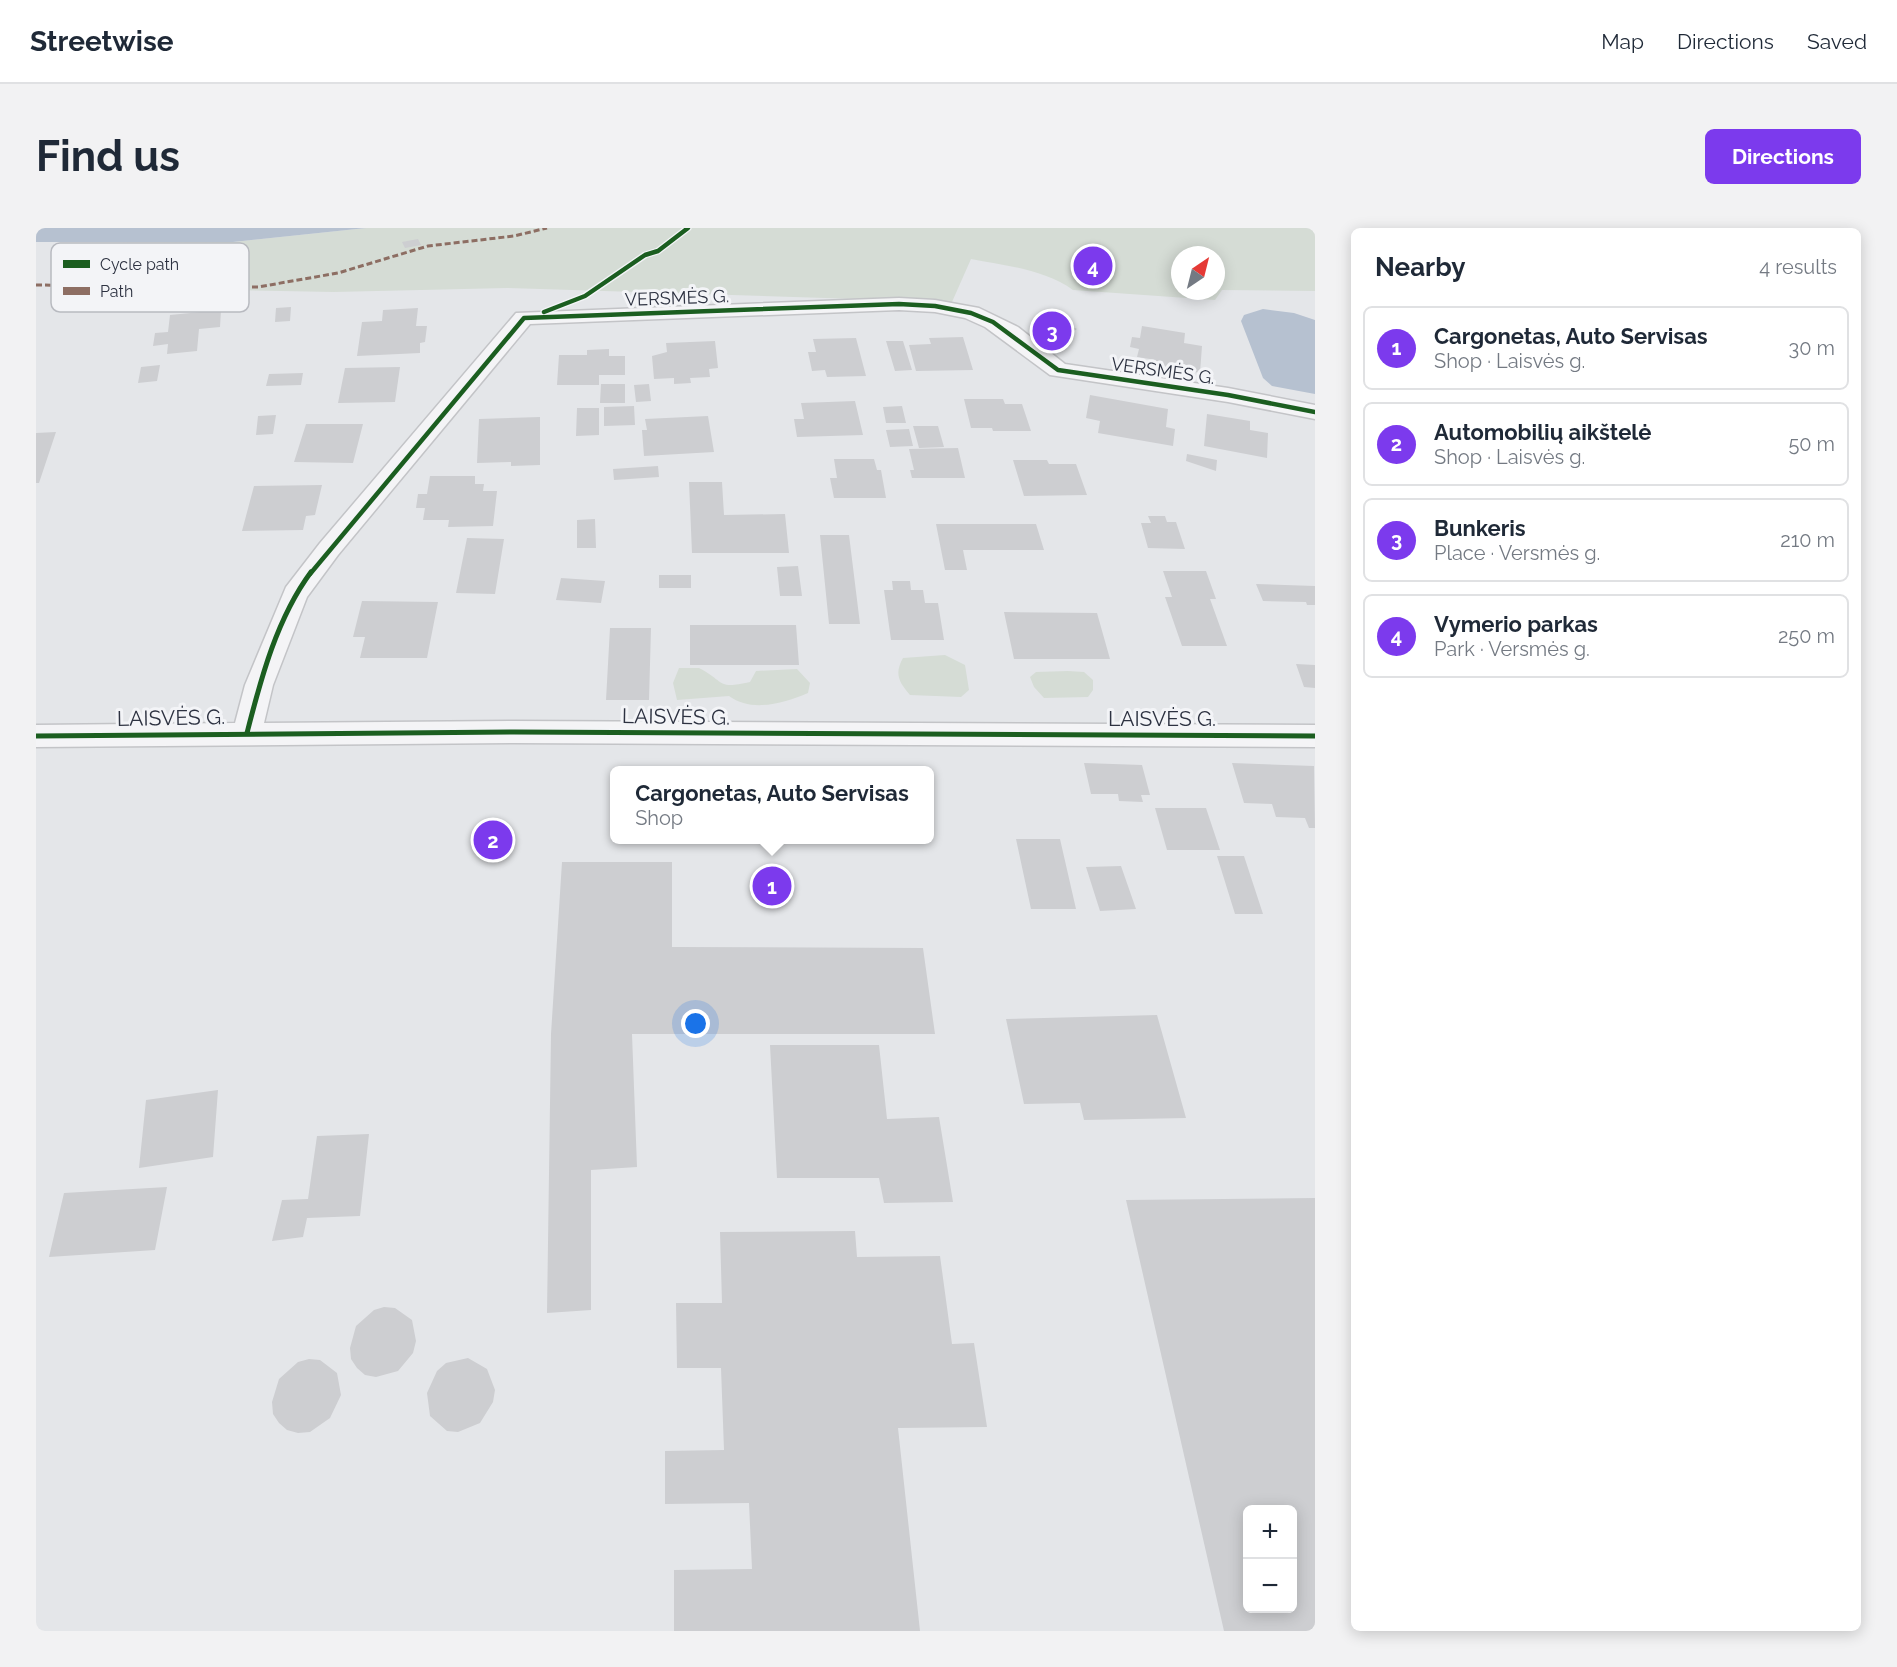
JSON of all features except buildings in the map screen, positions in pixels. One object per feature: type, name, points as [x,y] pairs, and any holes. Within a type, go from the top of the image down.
[{"type":"street","name":"VERSMĖS G.","points":[[247,734],[259,685],[295,594],[329,549],[524,318],[899,304],[935,306],[971,313],[993,322],[1010,332],[1058,370],[1228,395],[1315,412]]},
{"type":"street","name":"LAISVĖS G.","points":[[36,736],[526,732],[1315,736]]},
{"type":"shaded area","points":[[366,228],[1315,228],[1315,291],[1225,290],[1225,246],[1171,246],[1171,297],[1073,290],[1037,273],[971,259],[952,302],[507,288],[334,292],[249,290],[249,243],[86,243],[233,242]]},
{"type":"shaded area","points":[[945,655],[965,665],[969,690],[961,697],[910,695],[903,686],[898,673],[903,658]]},
{"type":"shaded area","points":[[679,668],[699,668],[726,685],[750,682],[756,671],[797,669],[810,683],[808,693],[768,705],[748,704],[729,696],[677,700],[673,683]]},
{"type":"shaded area","points":[[1036,672],[1084,672],[1093,680],[1093,690],[1088,697],[1044,698],[1034,687],[1030,677]]},
{"type":"water","points":[[36,228],[366,228],[233,242],[36,242]]},
{"type":"water","points":[[1263,309],[1294,313],[1315,320],[1315,394],[1272,386],[1263,378],[1241,321],[1244,315]]},
{"type":"marked path","points":[[249,287],[338,273],[428,246],[496,239],[547,228]]},
{"type":"marked path","points":[[36,285],[51,285]]},
{"type":"cycle path","points":[[544,312],[585,296],[645,255],[658,251],[688,228]]},
{"type":"cycle path","points":[[247,733],[259,685],[295,594],[329,549],[524,318],[899,304],[935,306],[971,313],[993,322],[1010,332],[1058,370],[1228,395],[1315,412]]},
{"type":"cycle path","points":[[36,736],[514,732],[1315,736]]},
{"type":"place","name":"Vymerio parkas","points":[[1093,266]]},
{"type":"place","name":"Bunkeris","points":[[1052,331]]},
{"type":"place","name":"Automobilių aikštelė","points":[[493,840]]},
{"type":"place","name":"Cargonetas, Auto Servisas","points":[[772,886]]}]
